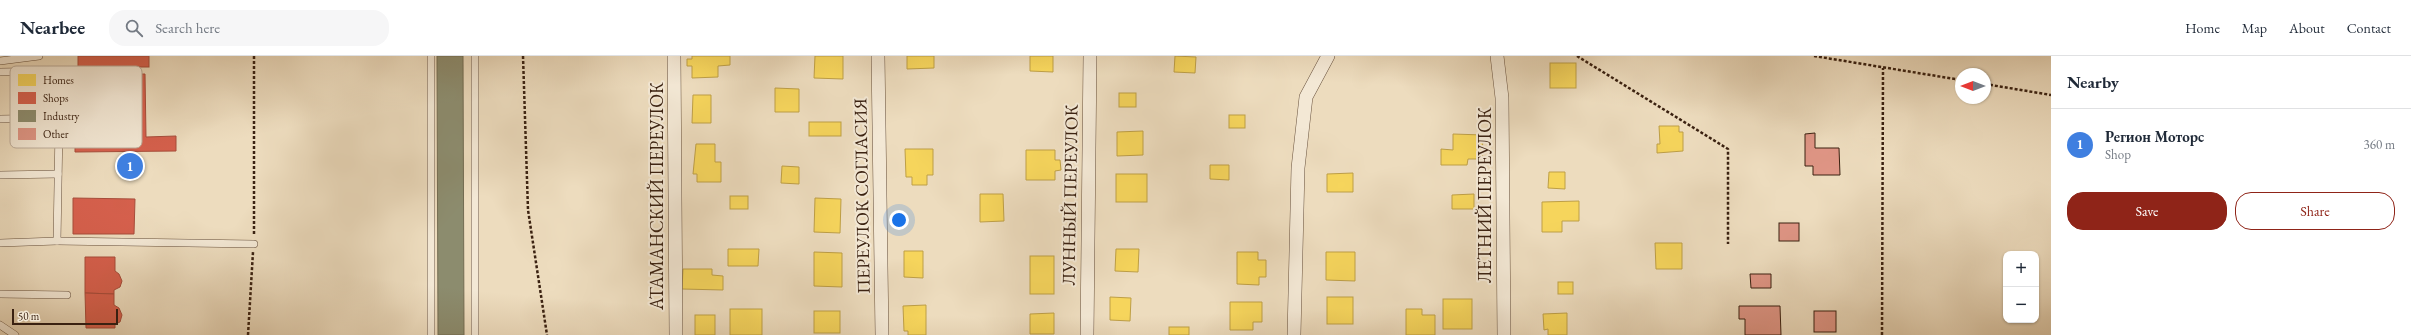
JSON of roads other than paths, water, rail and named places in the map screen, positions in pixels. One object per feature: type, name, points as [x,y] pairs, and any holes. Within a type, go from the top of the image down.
[{"type":"street","name":"АТАМАНСКИЙ ПЕРЕУЛОК","points":[[674,56],[676,335]]},
{"type":"street","name":"ПЕРЕУЛОК СОГЛАСИЯ","points":[[878,56],[882,335]]},
{"type":"street","name":"ЛУННЫЙ ПЕРЕУЛОК","points":[[1087,335],[1090,56]]},
{"type":"street","points":[[1294,335],[1299,160],[1306,97],[1328,56]]},
{"type":"street","name":"ЛЕТНИЙ ПЕРЕУЛОК","points":[[1497,56],[1502,98],[1504,335]]},
{"type":"lane","points":[[0,61],[39,56]]},
{"type":"lane","points":[[431,56],[431,335]]},
{"type":"lane","points":[[475,56],[475,335]]},
{"type":"lane","points":[[0,72],[10,72]]},
{"type":"lane","points":[[0,119],[10,119]]},
{"type":"lane","points":[[57,241],[58,148]]},
{"type":"lane","points":[[0,176],[58,174]]},
{"type":"lane","points":[[0,243],[57,241],[254,244]]},
{"type":"lane","points":[[0,294],[67,295]]},
{"type":"lane","points":[[0,325],[15,335]]},
{"type":"place","name":"Регион Моторс","points":[[130,166]]}]
